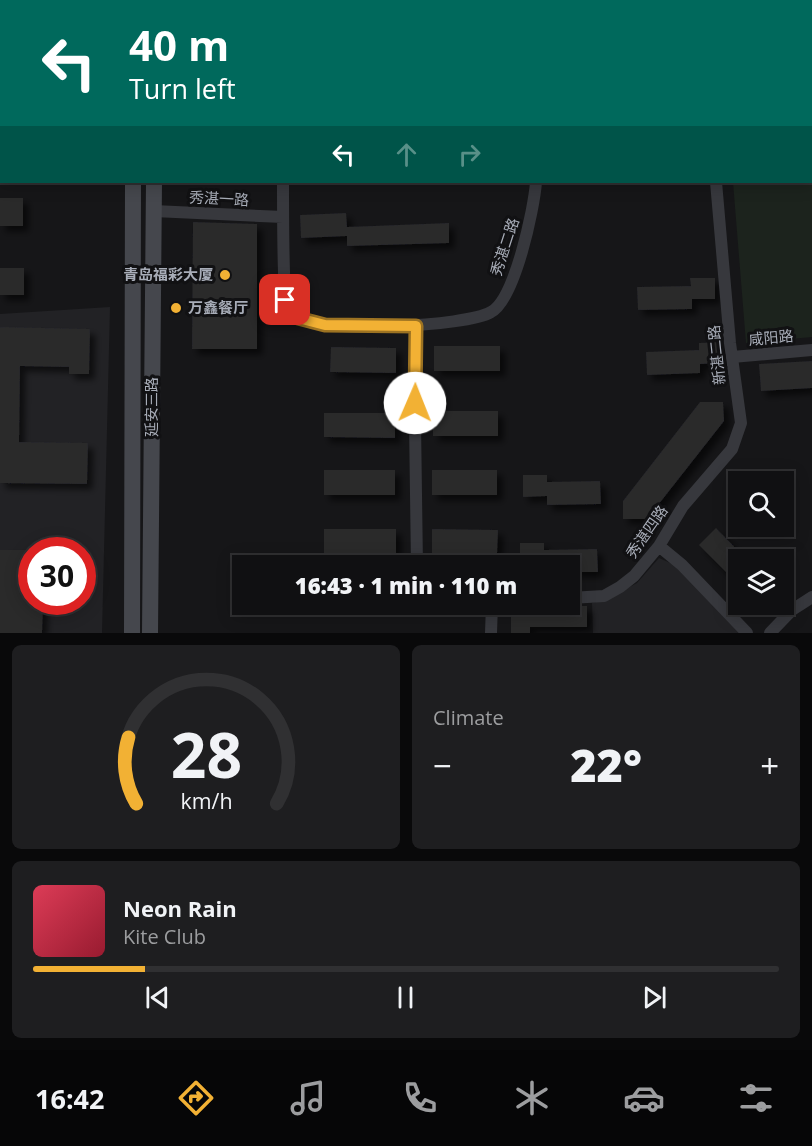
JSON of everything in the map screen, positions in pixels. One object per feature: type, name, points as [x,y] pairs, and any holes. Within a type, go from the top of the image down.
[{"type":"main road","name":"延安三路","points":[[132,633],[134,183]]},
{"type":"main road","name":"延安三路","points":[[150,633],[154,183]]},
{"type":"street","points":[[283,183],[285,300],[298,318],[325,325],[416,326],[417,555]]},
{"type":"street","name":"秀湛二路","points":[[416,326],[469,320],[493,312],[515,273],[531,213],[536,183]]},
{"type":"street","name":"新湛二路","points":[[683,506],[732,449],[741,423],[732,357],[716,183]]},
{"type":"street","name":"秀湛一路","points":[[154,211],[283,217]]},
{"type":"street","name":"咸阳路","points":[[732,357],[812,350]]},
{"type":"street","name":"秀湛四路","points":[[580,597],[603,596],[634,576],[659,546],[683,506]]},
{"type":"street","points":[[659,546],[682,565],[747,633]]},
{"type":"street","points":[[770,633],[792,610],[812,597]]},
{"type":"street","points":[[491,633],[492,615]]},
{"type":"shaded area","points":[[733,183],[812,183],[812,337],[746,343]]},
{"type":"shaded area","points":[[110,307],[102,633],[0,633],[0,314]]},
{"type":"shaded area","points":[[659,558],[675,565],[740,633],[593,633],[592,603],[607,599],[637,583]]},
{"type":"building","points":[[0,198],[23,198],[23,226],[0,226]]},
{"type":"building","points":[[346,213],[347,227],[449,223],[449,243],[347,246],[347,236],[301,238],[300,215]]},
{"type":"building","name":"青岛福彩大厦","points":[[193,222],[257,224],[257,349],[192,349]]},
{"type":"building","points":[[0,268],[24,268],[24,295],[0,295]]},
{"type":"building","points":[[690,278],[715,278],[715,299],[692,299],[692,309],[638,310],[637,287],[691,286]]},
{"type":"building","points":[[0,327],[90,329],[89,374],[69,374],[69,367],[20,366],[19,442],[88,443],[87,484],[0,483]]},
{"type":"building","points":[[722,342],[724,363],[700,364],[700,373],[647,375],[646,352],[699,350],[699,343]]},
{"type":"building","points":[[434,346],[500,346],[500,371],[434,371]]},
{"type":"building","points":[[331,347],[396,348],[396,373],[330,372]]},
{"type":"building","points":[[812,361],[812,388],[761,391],[759,364]]},
{"type":"building","points":[[700,402],[723,402],[724,421],[647,519],[623,519],[623,501]]},
{"type":"building","points":[[433,411],[498,411],[498,436],[433,436]]},
{"type":"building","points":[[324,413],[395,413],[395,438],[324,437]]},
{"type":"building","points":[[324,470],[395,470],[395,495],[324,495]]},
{"type":"building","points":[[432,470],[497,470],[497,495],[432,495]]},
{"type":"building","points":[[523,475],[547,475],[547,482],[600,481],[601,504],[547,505],[547,496],[523,497]]},
{"type":"building","points":[[716,528],[736,549],[728,549],[728,574],[699,545]]},
{"type":"building","points":[[324,529],[396,529],[396,554],[324,554]]},
{"type":"building","points":[[432,529],[498,530],[497,554],[432,554]]},
{"type":"building","points":[[520,543],[544,543],[544,550],[597,549],[598,572],[580,572],[580,555],[520,555]]},
{"type":"building","points":[[0,550],[18,550],[18,615],[43,615],[42,633],[0,633]]},
{"type":"building","points":[[580,606],[587,606],[587,627],[530,627],[530,633],[511,633],[511,617],[530,617],[530,615],[580,615]]},
{"type":"place","name":"青岛福彩大厦","points":[[225,275]]},
{"type":"place","name":"万鑫餐厅","points":[[176,308]]},
{"type":"route","points":[[285,300],[298,318],[325,325],[416,326],[415,403]]}]
